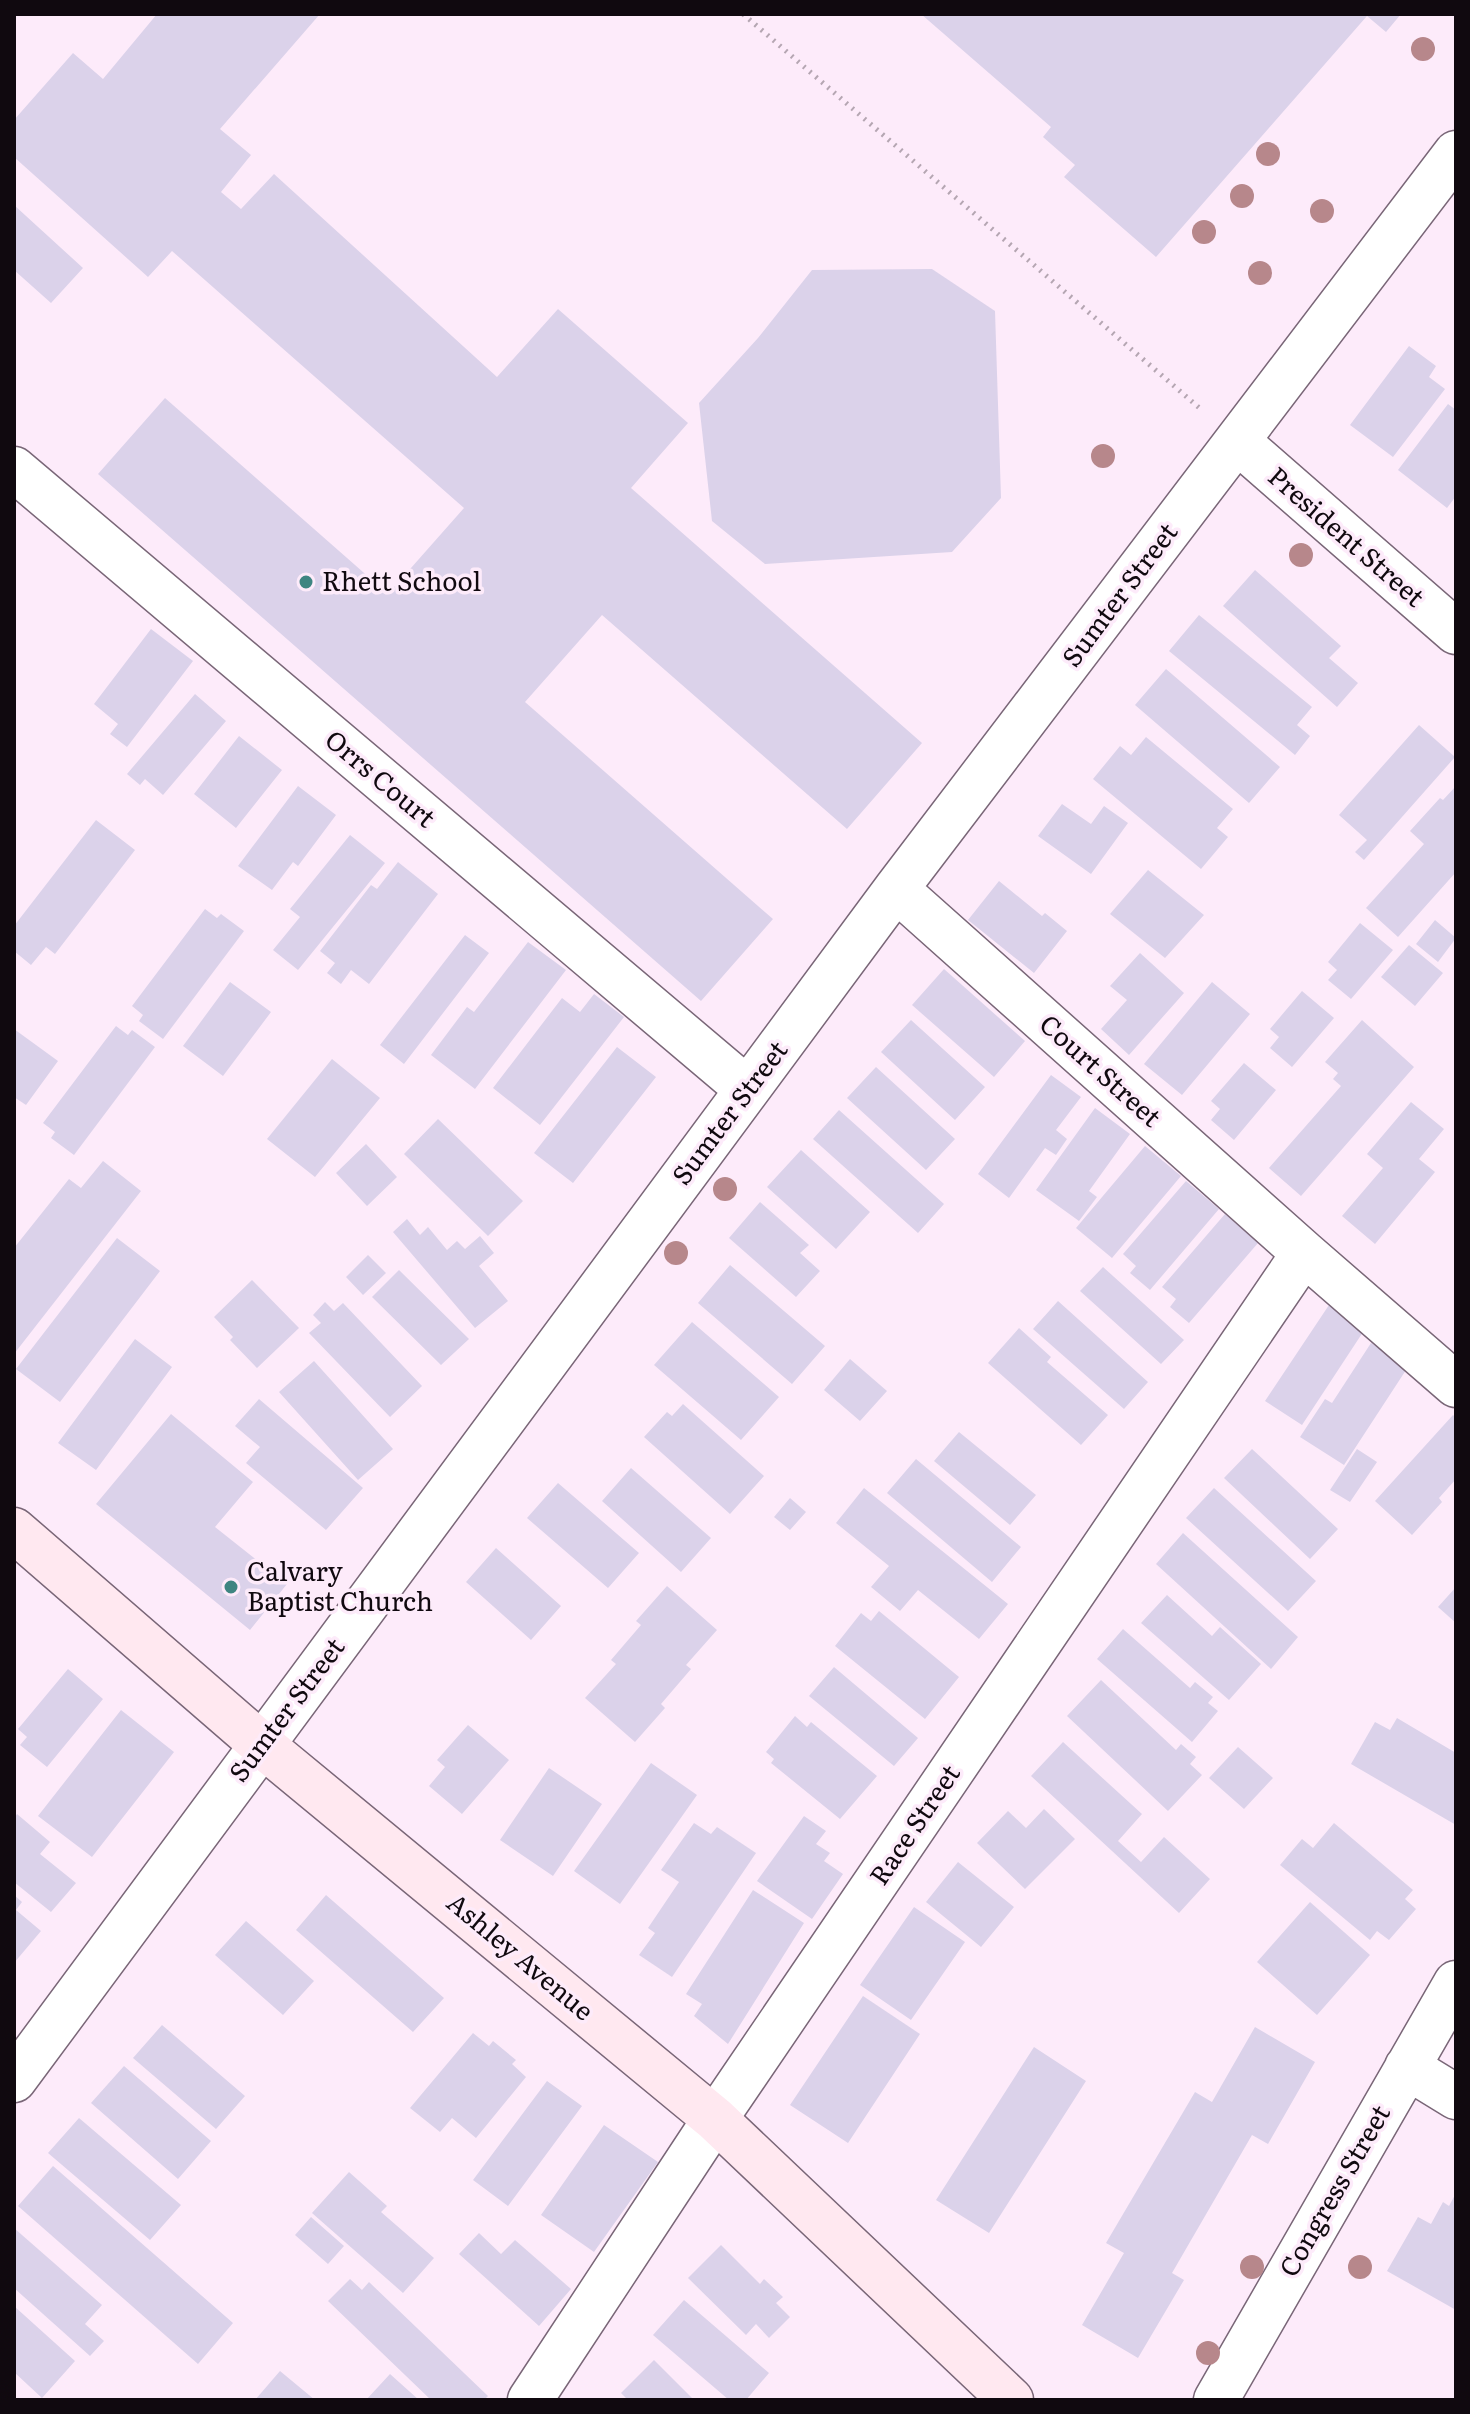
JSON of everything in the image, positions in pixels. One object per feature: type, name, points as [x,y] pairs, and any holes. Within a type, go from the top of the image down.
[{"type":"street","name":"Sumter Street","points":[[14,2080],[896,889],[1456,153]]},
{"type":"street","name":"President Street","points":[[1237,441],[1456,632]]},
{"type":"street","name":"Orrs Court","points":[[14,469],[747,1089]]},
{"type":"street","name":"Court Street","points":[[896,889],[1456,1385]]},
{"type":"street","name":"Race Street","points":[[530,2400],[715,2119],[1304,1253]]},
{"type":"street","name":"Ashley Avenue","points":[[14,1530],[262,1745],[715,2119],[1011,2400]]},
{"type":"street","name":"Congress Street","points":[[1216,2400],[1456,1983]]},
{"type":"street","points":[[1407,2067],[1456,2097]]},
{"type":"path","points":[[743,14],[1237,441]]},
{"type":"building","points":[[157,14],[320,14],[220,129],[251,155],[221,192],[241,209],[274,174],[497,377],[558,309],[688,423],[631,488],[922,743],[847,829],[602,615],[525,702],[773,919],[701,1001],[98,474],[165,398],[388,594],[464,508],[172,251],[148,277],[14,157],[14,120],[73,53],[103,79]]},
{"type":"building","points":[[921,14],[1401,14],[1386,32],[1367,16],[1156,257],[1064,177],[1075,165],[1043,137],[1051,127]]},
{"type":"building","points":[[14,205],[83,268],[51,303],[14,270]]},
{"type":"building","points":[[932,269],[995,311],[1001,498],[952,552],[765,564],[712,521],[699,403],[758,338],[812,270]]},
{"type":"building","points":[[1409,346],[1436,366],[1429,377],[1445,389],[1393,457],[1350,425]]},
{"type":"building","points":[[1448,404],[1456,410],[1456,496],[1447,508],[1398,470]]},
{"type":"building","points":[[1255,570],[1341,646],[1329,658],[1358,683],[1337,707],[1223,606]]},
{"type":"building","points":[[1199,615],[1312,707],[1297,725],[1310,736],[1295,755],[1169,651]]},
{"type":"building","points":[[151,629],[193,661],[127,747],[110,734],[118,724],[94,704]]},
{"type":"building","points":[[1166,669],[1280,767],[1249,803],[1135,705]]},
{"type":"building","points":[[195,694],[226,721],[163,795],[145,779],[140,785],[127,774]]},
{"type":"building","points":[[1419,725],[1455,757],[1364,860],[1355,852],[1367,840],[1339,815]]},
{"type":"building","points":[[239,736],[282,770],[236,828],[194,794]]},
{"type":"building","points":[[1146,737],[1233,809],[1217,828],[1228,837],[1201,869],[1093,779],[1120,746],[1131,755]]},
{"type":"building","points":[[298,786],[336,815],[298,866],[293,862],[272,890],[238,866]]},
{"type":"building","points":[[1456,786],[1456,872],[1398,937],[1366,908],[1424,844],[1410,831],[1440,798],[1443,800]]},
{"type":"building","points":[[1062,804],[1091,824],[1104,806],[1128,823],[1091,874],[1038,836]]},
{"type":"building","points":[[96,820],[135,850],[55,954],[46,947],[31,965],[14,951],[14,926]]},
{"type":"building","points":[[350,835],[385,863],[298,970],[273,950],[300,917],[290,909]]},
{"type":"building","points":[[398,862],[438,894],[369,984],[351,970],[341,984],[327,973],[335,963],[320,951],[371,885],[377,889]]},
{"type":"building","points":[[1148,870],[1204,915],[1165,958],[1110,914]]},
{"type":"building","points":[[999,881],[1042,916],[1045,913],[1067,931],[1034,973],[968,920]]},
{"type":"building","points":[[205,909],[217,918],[221,914],[244,931],[163,1039],[139,1021],[143,1015],[132,1006]]},
{"type":"building","points":[[1435,920],[1456,938],[1438,962],[1416,944]]},
{"type":"building","points":[[1360,923],[1393,950],[1351,999],[1328,980],[1337,970],[1328,962]]},
{"type":"building","points":[[465,935],[489,953],[404,1064],[380,1045]]},
{"type":"building","points":[[528,942],[566,970],[475,1089],[431,1055],[467,1007],[474,1012]]},
{"type":"building","points":[[1409,945],[1443,973],[1415,1006],[1381,977]]},
{"type":"building","points":[[1140,953],[1184,993],[1129,1055],[1101,1029],[1127,1000],[1110,986]]},
{"type":"building","points":[[944,969],[1025,1041],[994,1077],[912,1005]]},
{"type":"building","points":[[230,982],[271,1012],[223,1076],[183,1046]]},
{"type":"building","points":[[1212,982],[1250,1014],[1182,1095],[1144,1064]]},
{"type":"building","points":[[1302,991],[1334,1018],[1292,1067],[1270,1048],[1279,1037],[1270,1029]]},
{"type":"building","points":[[594,994],[624,1017],[540,1125],[493,1088],[562,998],[580,1012]]},
{"type":"building","points":[[911,1020],[985,1087],[955,1120],[881,1052]]},
{"type":"building","points":[[1362,1020],[1414,1067],[1301,1196],[1269,1168],[1341,1086],[1333,1079],[1338,1073],[1325,1062]]},
{"type":"building","points":[[116,1026],[128,1035],[132,1030],[155,1047],[74,1155],[51,1138],[55,1132],[43,1123]]},
{"type":"building","points":[[14,1029],[58,1061],[26,1105],[14,1097]]},
{"type":"building","points":[[617,1047],[656,1077],[573,1183],[534,1153]]},
{"type":"building","points":[[332,1059],[380,1098],[315,1177],[267,1139]]},
{"type":"building","points":[[1244,1063],[1276,1090],[1234,1140],[1211,1120],[1220,1109],[1211,1101]]},
{"type":"building","points":[[876,1067],[955,1139],[926,1170],[847,1098]]},
{"type":"building","points":[[1051,1075],[1081,1097],[1056,1130],[1067,1139],[1056,1155],[1045,1148],[1009,1198],[978,1174]]},
{"type":"building","points":[[1411,1102],[1444,1129],[1419,1159],[1435,1172],[1375,1244],[1342,1216],[1383,1168],[1367,1154]]},
{"type":"building","points":[[1095,1108],[1130,1134],[1089,1191],[1097,1197],[1079,1221],[1036,1190]]},
{"type":"building","points":[[839,1110],[944,1204],[918,1233],[813,1139]]},
{"type":"building","points":[[438,1119],[523,1201],[488,1236],[404,1154]]},
{"type":"building","points":[[366,1144],[397,1177],[367,1206],[336,1173]]},
{"type":"building","points":[[1145,1146],[1181,1176],[1112,1258],[1076,1228]]},
{"type":"building","points":[[801,1150],[870,1212],[836,1249],[767,1187]]},
{"type":"building","points":[[103,1161],[141,1191],[14,1354],[14,1248],[69,1179],[81,1188]]},
{"type":"building","points":[[1186,1181],[1219,1209],[1150,1290],[1130,1273],[1136,1266],[1123,1254]]},
{"type":"building","points":[[760,1202],[809,1245],[800,1253],[820,1271],[796,1297],[729,1238]]},
{"type":"building","points":[[1225,1214],[1258,1243],[1189,1323],[1170,1307],[1176,1299],[1162,1287]]},
{"type":"building","points":[[407,1219],[420,1235],[428,1227],[447,1250],[457,1241],[465,1249],[480,1236],[494,1253],[479,1266],[508,1301],[475,1328],[393,1232]]},
{"type":"building","points":[[117,1238],[160,1271],[60,1402],[16,1369]]},
{"type":"building","points":[[368,1255],[386,1273],[363,1295],[346,1277]]},
{"type":"building","points":[[730,1265],[825,1346],[792,1384],[698,1303]]},
{"type":"building","points":[[1103,1267],[1184,1340],[1161,1364],[1080,1291]]},
{"type":"building","points":[[399,1270],[469,1339],[441,1365],[372,1297]]},
{"type":"building","points":[[252,1280],[299,1328],[257,1368],[230,1340],[233,1337],[214,1317]]},
{"type":"building","points":[[1058,1301],[1148,1382],[1124,1409],[1033,1329]]},
{"type":"building","points":[[325,1302],[334,1311],[343,1303],[422,1386],[390,1417],[309,1333],[321,1323],[313,1315]]},
{"type":"building","points":[[1329,1305],[1365,1329],[1302,1425],[1265,1401]]},
{"type":"building","points":[[692,1322],[779,1397],[741,1440],[654,1365]]},
{"type":"building","points":[[1019,1328],[1051,1357],[1047,1362],[1108,1415],[1081,1445],[988,1363]]},
{"type":"building","points":[[135,1339],[172,1367],[96,1470],[58,1443]]},
{"type":"building","points":[[1371,1343],[1408,1367],[1344,1465],[1300,1437],[1325,1399],[1332,1403]]},
{"type":"building","points":[[850,1359],[887,1391],[860,1421],[824,1390]]},
{"type":"building","points":[[314,1361],[393,1449],[358,1480],[279,1392]]},
{"type":"building","points":[[259,1399],[363,1488],[326,1530],[246,1463],[260,1447],[235,1426]]},
{"type":"building","points":[[683,1404],[764,1476],[730,1514],[644,1437],[667,1412],[672,1416]]},
{"type":"building","points":[[171,1414],[253,1482],[215,1527],[287,1584],[250,1630],[96,1504]]},
{"type":"building","points":[[1453,1415],[1456,1418],[1456,1479],[1439,1498],[1442,1502],[1412,1535],[1375,1501]]},
{"type":"building","points":[[959,1432],[1036,1495],[1010,1525],[934,1461]]},
{"type":"building","points":[[1252,1449],[1338,1529],[1310,1559],[1224,1478]]},
{"type":"building","points":[[1357,1449],[1377,1462],[1350,1502],[1330,1490]]},
{"type":"building","points":[[916,1459],[1021,1547],[992,1582],[887,1493]]},
{"type":"building","points":[[631,1468],[711,1538],[681,1572],[602,1501]]},
{"type":"building","points":[[558,1483],[639,1553],[608,1588],[527,1518]]},
{"type":"building","points":[[864,1488],[1008,1604],[979,1639],[918,1590],[900,1611],[871,1587],[889,1566],[836,1523]]},
{"type":"building","points":[[1214,1488],[1316,1581],[1288,1611],[1186,1518]]},
{"type":"building","points":[[790,1498],[806,1512],[790,1530],[774,1517]]},
{"type":"building","points":[[1183,1533],[1298,1637],[1271,1669],[1156,1564]]},
{"type":"building","points":[[496,1548],[561,1606],[531,1640],[466,1582]]},
{"type":"building","points":[[667,1586],[717,1630],[686,1665],[691,1669],[661,1704],[665,1708],[635,1742],[585,1698],[616,1664],[611,1660],[641,1625],[636,1621]]},
{"type":"building","points":[[1456,1587],[1456,1623],[1438,1607]]},
{"type":"building","points":[[1167,1595],[1212,1636],[1220,1627],[1261,1664],[1229,1700],[1141,1623]]},
{"type":"building","points":[[879,1611],[959,1677],[925,1719],[835,1646],[861,1613],[871,1621]]},
{"type":"building","points":[[1123,1629],[1190,1688],[1195,1682],[1213,1697],[1208,1703],[1218,1711],[1192,1742],[1097,1659]]},
{"type":"building","points":[[834,1667],[918,1738],[894,1766],[809,1696]]},
{"type":"building","points":[[68,1669],[103,1699],[47,1767],[20,1745],[27,1737],[18,1729]]},
{"type":"building","points":[[1101,1680],[1176,1750],[1181,1744],[1196,1757],[1190,1764],[1202,1775],[1168,1811],[1067,1716]]},
{"type":"building","points":[[121,1710],[174,1752],[92,1857],[38,1816]]},
{"type":"building","points":[[795,1716],[807,1727],[811,1722],[877,1776],[840,1819],[771,1763],[774,1759],[766,1752]]},
{"type":"building","points":[[1397,1718],[1456,1753],[1456,1825],[1351,1764],[1375,1722],[1390,1730]]},
{"type":"building","points":[[468,1725],[509,1760],[462,1814],[429,1786],[445,1767],[437,1760]]},
{"type":"building","points":[[1063,1742],[1142,1814],[1118,1841],[1141,1862],[1164,1837],[1210,1879],[1179,1913],[1031,1776]]},
{"type":"building","points":[[1238,1747],[1273,1778],[1244,1809],[1209,1778]]},
{"type":"building","points":[[651,1763],[697,1795],[620,1904],[574,1871]]},
{"type":"building","points":[[549,1768],[602,1804],[553,1876],[500,1840]]},
{"type":"building","points":[[1044,1809],[1075,1839],[1025,1889],[977,1843],[1008,1811],[1026,1828]]},
{"type":"building","points":[[17,1814],[50,1842],[40,1854],[76,1883],[51,1912],[14,1882],[14,1819]]},
{"type":"building","points":[[804,1816],[826,1831],[816,1844],[830,1853],[824,1861],[843,1874],[812,1919],[757,1881]]},
{"type":"building","points":[[694,1823],[711,1834],[717,1827],[756,1853],[672,1977],[639,1955],[655,1933],[648,1928],[679,1882],[661,1870]]},
{"type":"building","points":[[1334,1823],[1413,1890],[1405,1899],[1416,1909],[1389,1940],[1377,1931],[1370,1940],[1280,1865],[1302,1839],[1313,1848]]},
{"type":"building","points":[[958,1862],[1014,1907],[981,1947],[926,1902]]},
{"type":"building","points":[[753,1890],[804,1923],[728,2044],[694,2016],[702,2004],[686,1994]]},
{"type":"building","points":[[14,1895],[22,1902],[16,1910],[41,1931],[14,1963]]},
{"type":"building","points":[[326,1895],[444,1998],[413,2032],[296,1930]]},
{"type":"building","points":[[1310,1902],[1370,1955],[1317,2015],[1257,1962]]},
{"type":"building","points":[[914,1907],[965,1942],[911,2020],[860,1985]]},
{"type":"building","points":[[246,1921],[314,1981],[283,2015],[215,1955]]},
{"type":"building","points":[[863,1996],[920,2034],[848,2143],[790,2105]]},
{"type":"building","points":[[162,2025],[245,2096],[216,2129],[133,2058]]},
{"type":"building","points":[[1255,2027],[1315,2062],[1268,2144],[1252,2135],[1172,2273],[1184,2280],[1138,2358],[1082,2325],[1124,2253],[1106,2243],[1195,2092],[1212,2102]]},
{"type":"building","points":[[473,2033],[489,2046],[493,2041],[516,2060],[512,2064],[526,2077],[476,2138],[452,2118],[440,2132],[410,2108]]},
{"type":"building","points":[[1034,2047],[1086,2081],[989,2233],[936,2200]]},
{"type":"building","points":[[124,2066],[211,2141],[178,2179],[91,2103]]},
{"type":"building","points":[[547,2081],[582,2106],[508,2206],[473,2180]]},
{"type":"building","points":[[79,2118],[181,2205],[150,2240],[48,2153]]},
{"type":"building","points":[[604,2125],[658,2162],[594,2252],[541,2215]]},
{"type":"building","points":[[53,2166],[233,2323],[198,2364],[18,2206]]},
{"type":"building","points":[[349,2172],[387,2206],[381,2212],[434,2258],[403,2293],[312,2213]]},
{"type":"building","points":[[1456,2193],[1456,2310],[1387,2271],[1418,2217],[1431,2224],[1443,2202],[1449,2206]]},
{"type":"building","points":[[311,2217],[344,2246],[328,2264],[295,2235]]},
{"type":"building","points":[[14,2228],[102,2305],[85,2324],[104,2341],[90,2356],[14,2288]]},
{"type":"building","points":[[479,2233],[501,2254],[515,2240],[571,2289],[539,2326],[459,2254]]},
{"type":"building","points":[[721,2245],[760,2284],[764,2279],[783,2297],[776,2303],[790,2317],[769,2338],[756,2324],[746,2335],[688,2278]]},
{"type":"building","points":[[350,2279],[362,2290],[369,2282],[488,2396],[484,2400],[431,2400],[328,2301]]},
{"type":"building","points":[[684,2300],[769,2373],[746,2400],[729,2400],[653,2335]]},
{"type":"building","points":[[14,2306],[75,2361],[42,2398],[14,2372]]},
{"type":"building","points":[[654,2360],[694,2400],[628,2400],[621,2393]]},
{"type":"building","points":[[280,2371],[315,2400],[255,2400]]},
{"type":"building","points":[[390,2374],[419,2400],[366,2400]]},
{"type":"place","name":"Rhett School","points":[[306,582]]},
{"type":"place","name":"Calvary Baptist Church","points":[[231,1587]]}]
